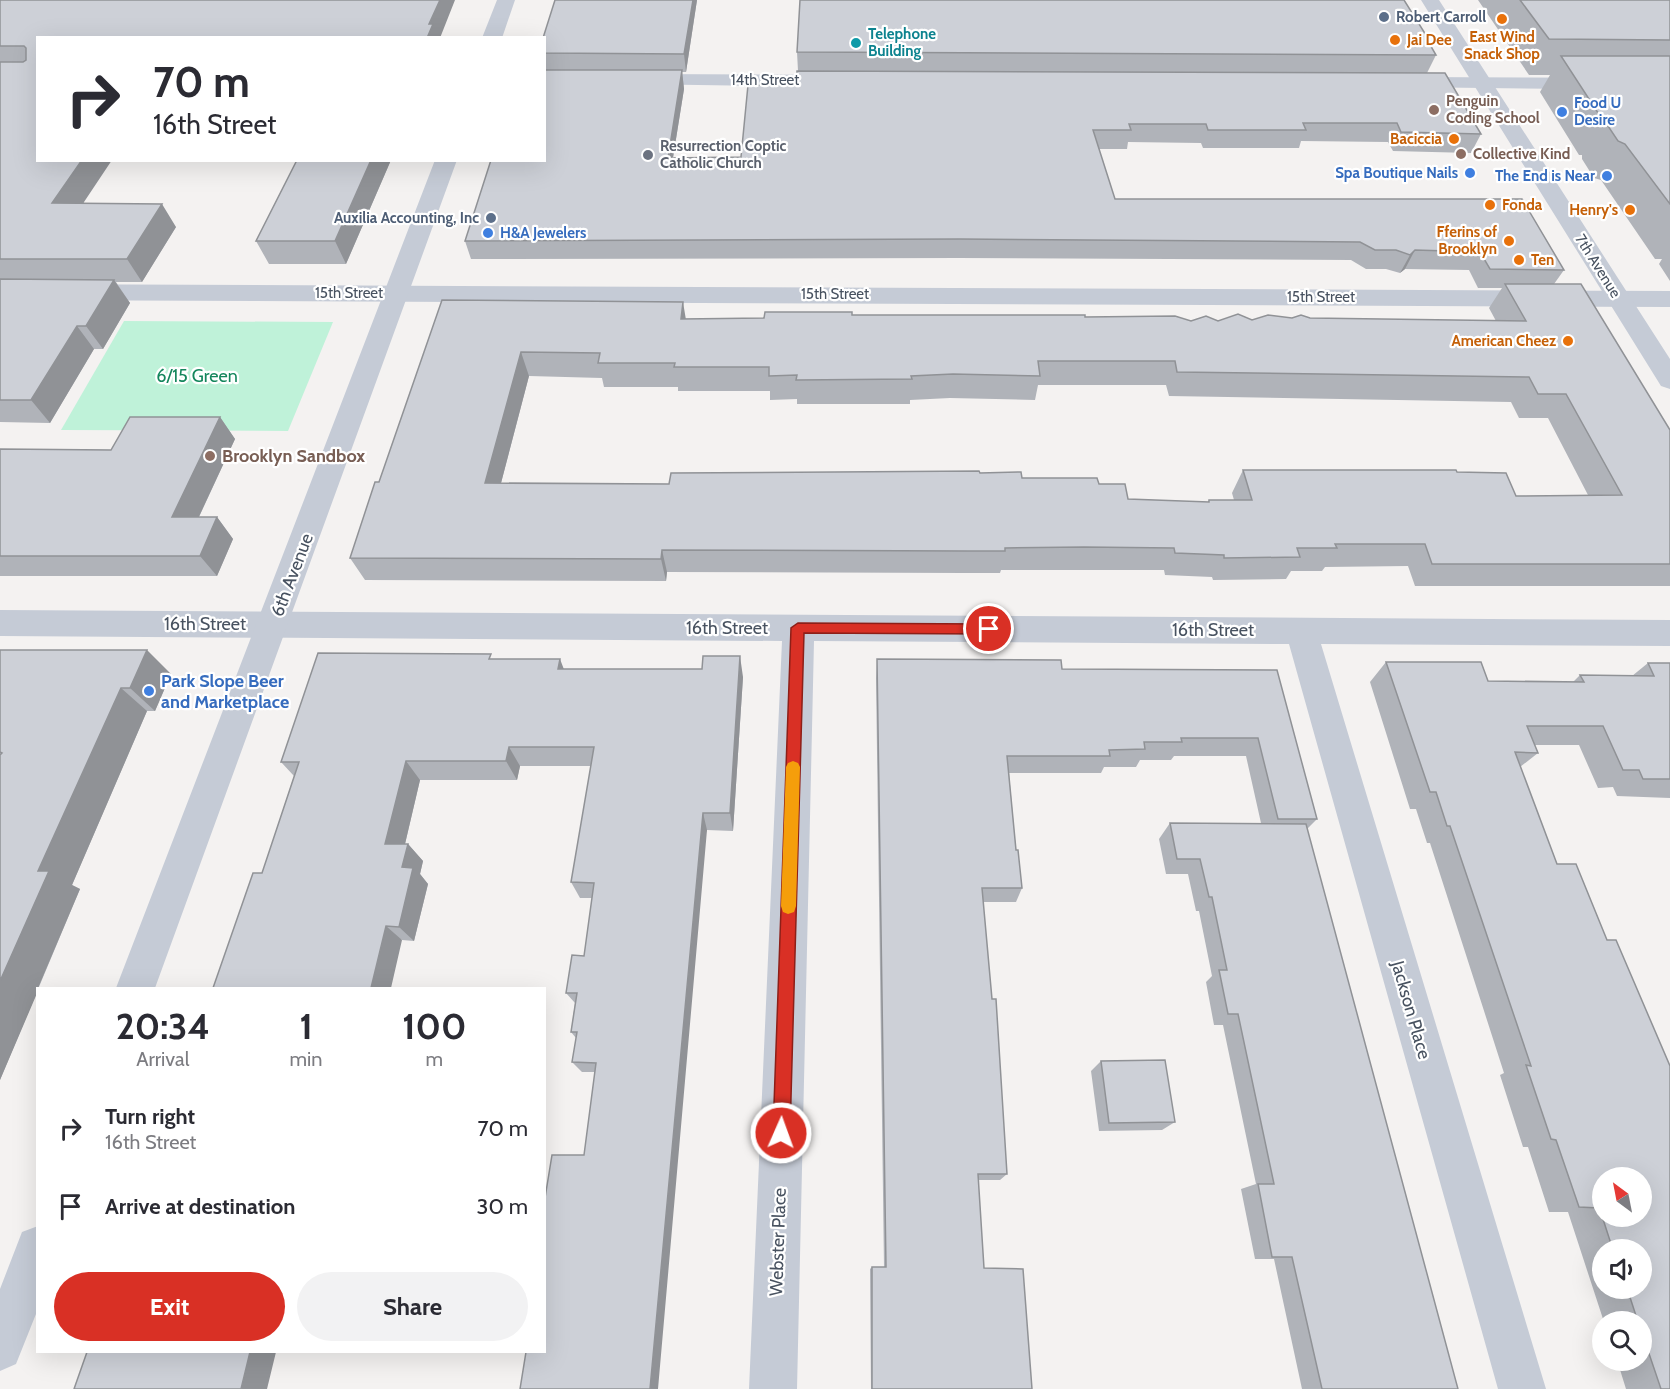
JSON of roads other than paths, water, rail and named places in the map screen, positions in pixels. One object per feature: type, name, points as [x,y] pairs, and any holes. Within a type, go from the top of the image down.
[{"type":"street","points":[[493,36],[506,0]]},
{"type":"street","name":"7th Avenue","points":[[1430,0],[1670,380]]},
{"type":"street","name":"14th Street","points":[[615,80],[860,81]]},
{"type":"street","points":[[1389,83],[1670,84]]},
{"type":"street","name":"6th Avenue","points":[[135,987],[445,162]]},
{"type":"street","name":"15th Street","points":[[0,292],[1670,299]]},
{"type":"street","name":"16th Street","points":[[0,623],[1670,633]]},
{"type":"street","name":"Webster Place","points":[[773,1389],[798,628]]},
{"type":"street","name":"Jackson Place","points":[[1300,631],[1522,1389]]},
{"type":"street","points":[[0,1348],[36,1253]]},
{"type":"place","name":"Robert Carroll","points":[[1384,17]]},
{"type":"place","name":"East Wind Snack Shop","points":[[1502,19]]},
{"type":"place","name":"Jai Dee","points":[[1395,40]]},
{"type":"place","name":"Telephone Building","points":[[856,43]]},
{"type":"place","name":"Penguin Coding School","points":[[1434,110]]},
{"type":"place","name":"Food U Desire","points":[[1562,112]]},
{"type":"place","name":"Baciccia","points":[[1454,139]]},
{"type":"place","name":"Collective Kind","points":[[1461,154]]},
{"type":"place","name":"Resurrection Coptic Catholic Church","points":[[648,155]]},
{"type":"place","name":"Spa Boutique Nails","points":[[1470,173]]},
{"type":"place","name":"The End is Near","points":[[1607,176]]},
{"type":"place","name":"Fonda","points":[[1490,205]]},
{"type":"place","name":"Henry's","points":[[1630,210]]},
{"type":"place","name":"Auxilia Accounting, Inc","points":[[491,218]]},
{"type":"place","name":"H&A Jewelers","points":[[488,233]]},
{"type":"place","name":"Fferins of Brooklyn","points":[[1509,241]]},
{"type":"place","name":"Ten","points":[[1519,260]]},
{"type":"place","name":"American Cheez","points":[[1568,341]]},
{"type":"place","name":"Brooklyn Sandbox","points":[[210,456]]},
{"type":"place","name":"Park Slope Beer and Marketplace","points":[[149,691]]},
{"type":"park label","name":"6/15 Green","points":[[197,376]]}]
